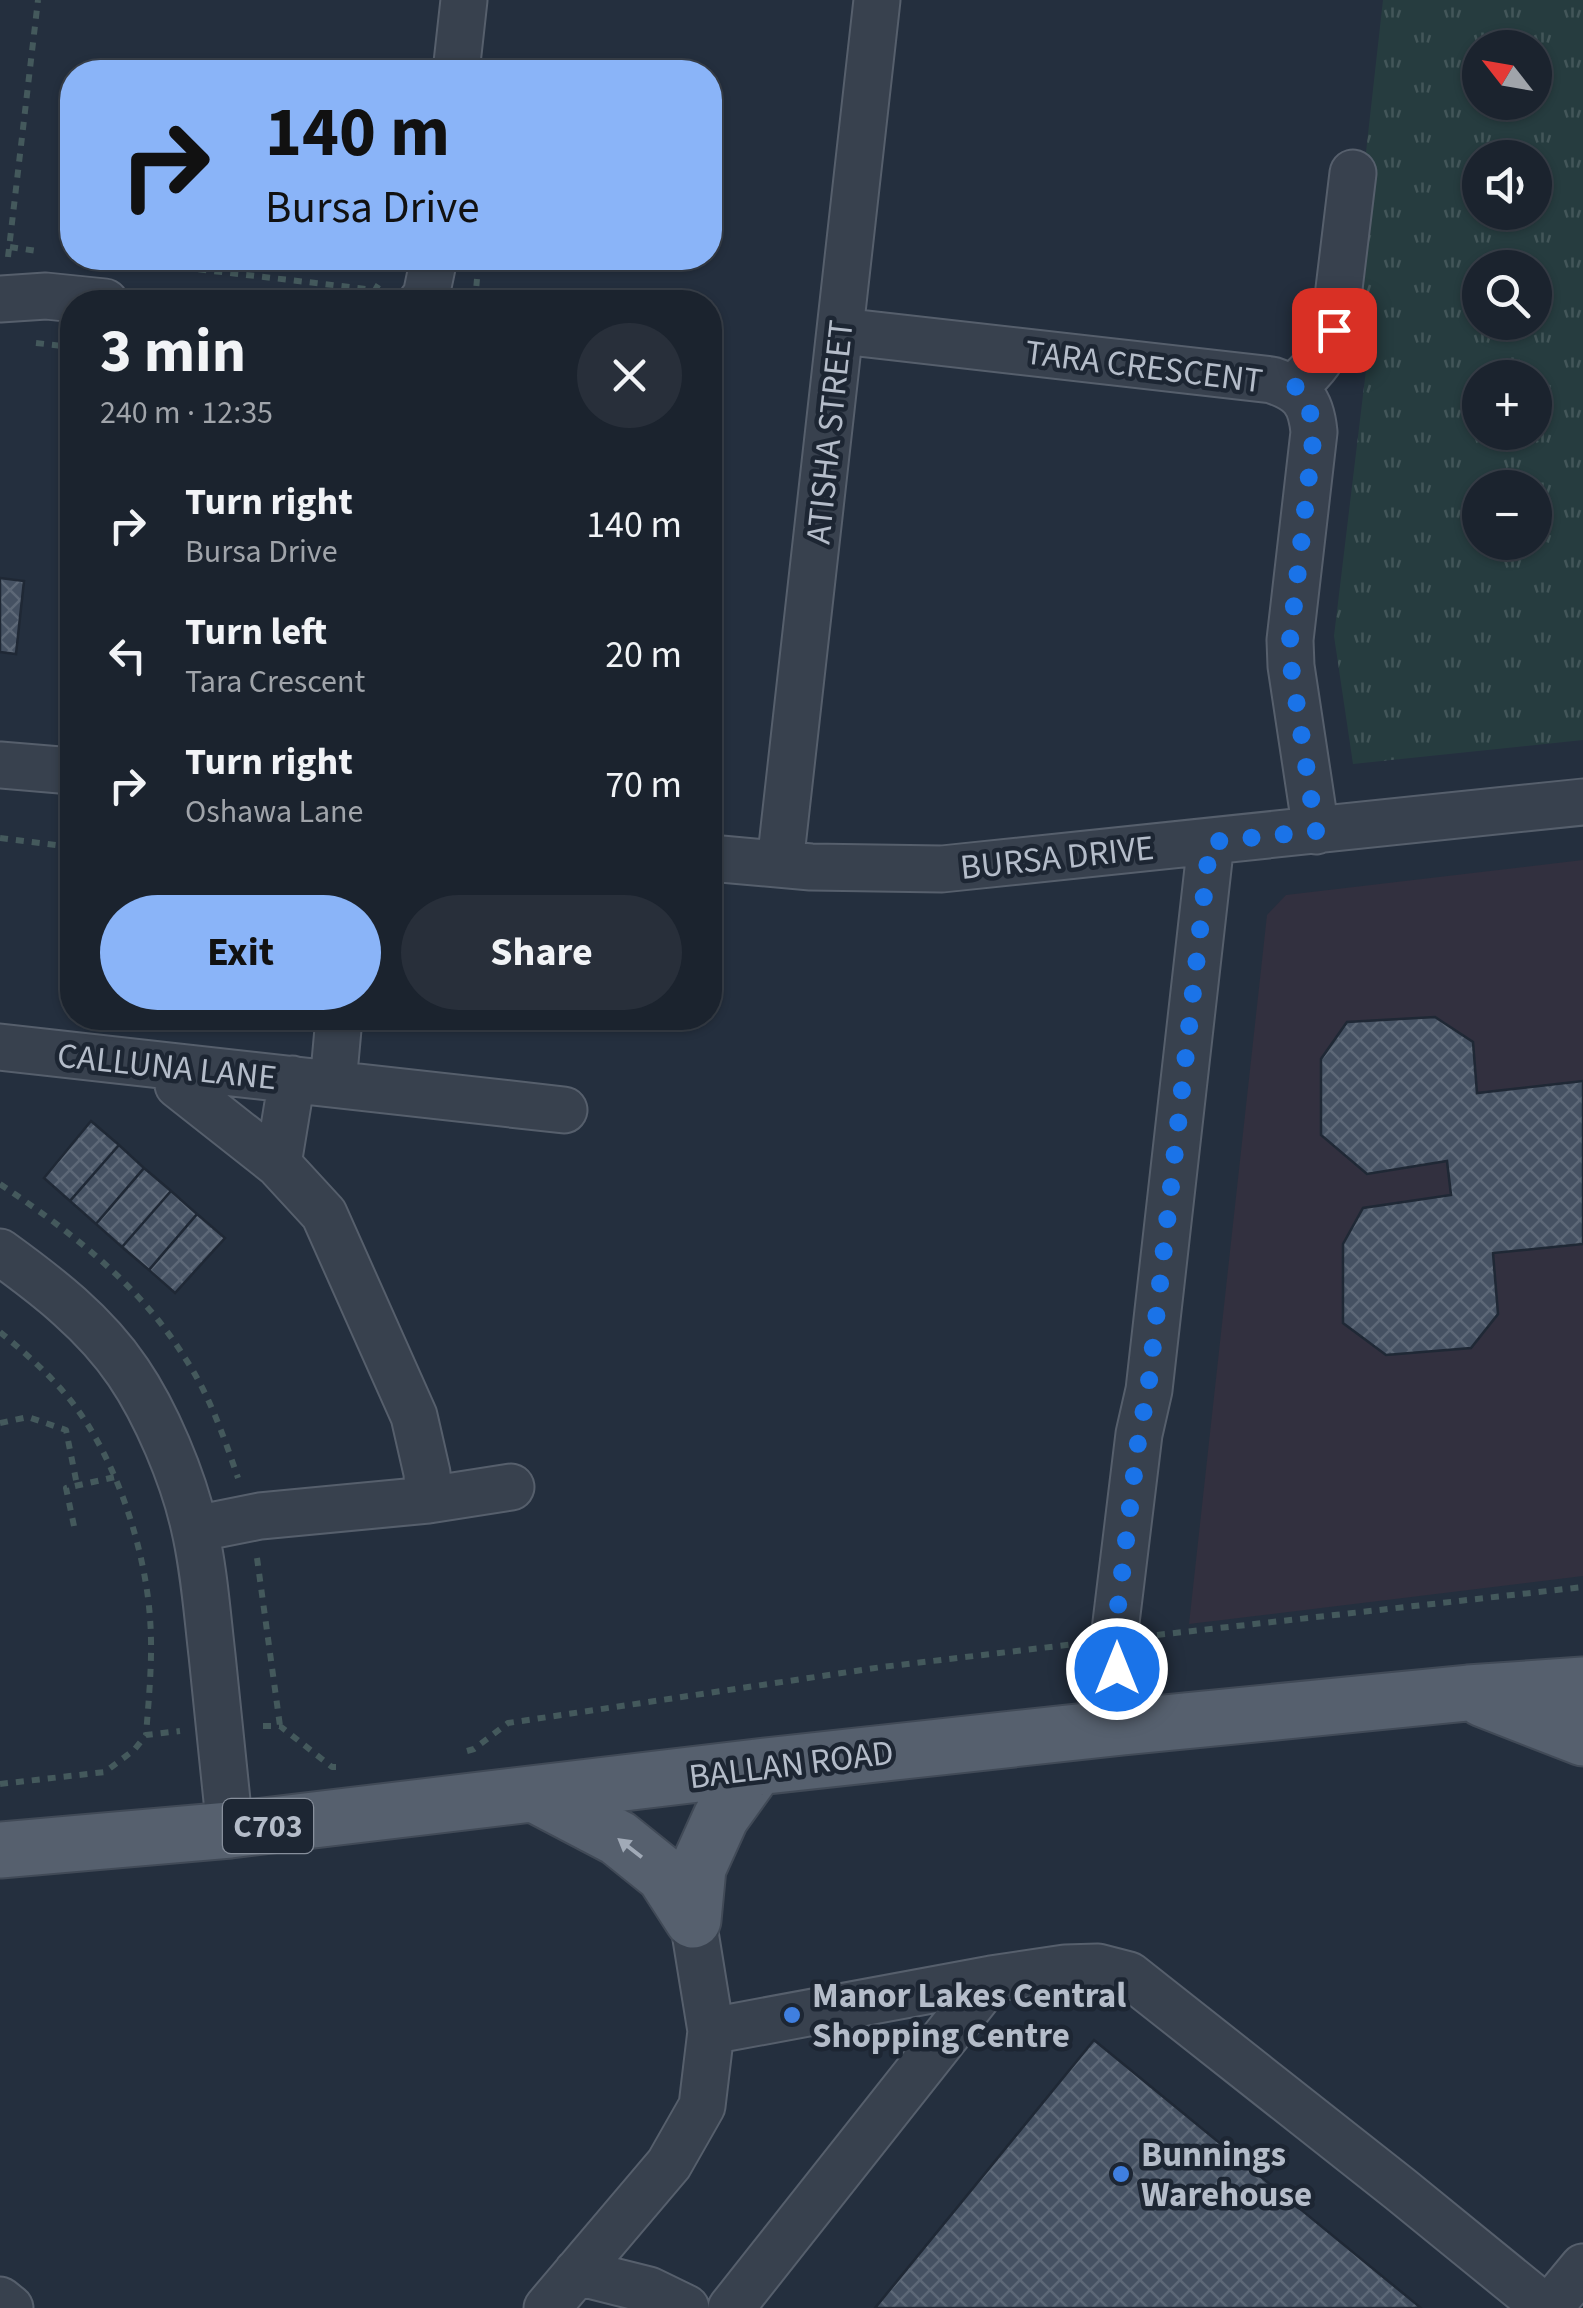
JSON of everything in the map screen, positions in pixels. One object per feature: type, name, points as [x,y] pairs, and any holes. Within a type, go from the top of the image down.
[{"type":"main road","name":"BALLAN ROAD","points":[[0,1850],[230,1830],[1122,1727],[1583,1685]]},
{"type":"main road","points":[[1468,1694],[1583,1738]]},
{"type":"main road","points":[[693,1920],[698,1868],[721,1817],[757,1767]]},
{"type":"main road","points":[[536,1795],[618,1838],[664,1875],[693,1920]]},
{"type":"street","points":[[457,60],[464,0]]},
{"type":"street","name":"ATISHA STREET","points":[[780,864],[877,0]]},
{"type":"street","points":[[1294,388],[1314,370],[1334,330],[1353,173]]},
{"type":"street","points":[[2,281],[46,296],[60,293]]},
{"type":"street","points":[[71,290],[109,281]]},
{"type":"street","name":"TARA CRESCENT","points":[[841,330],[1272,380],[1294,388],[1306,400],[1314,432],[1290,640],[1316,831]]},
{"type":"street","points":[[8,762],[60,768]]},
{"type":"street","name":"BURSA DRIVE","points":[[722,859],[880,870],[942,869],[1583,802]]},
{"type":"street","points":[[1122,1727],[1114,1639],[1139,1434],[1151,1372],[1210,842]]},
{"type":"street","points":[[278,1164],[334,1030]]},
{"type":"street","name":"CALLUNA LANE","points":[[0,1048],[564,1110]]},
{"type":"street","points":[[175,1067],[178,1085],[278,1164],[324,1214],[414,1416],[427,1473],[428,1500]]},
{"type":"street","points":[[0,1252],[62,1299],[96,1333],[126,1368],[166,1445],[195,1530],[230,1830]]},
{"type":"street","points":[[195,1530],[260,1516],[428,1500],[510,1487]]},
{"type":"street","points":[[547,2308],[669,2164],[702,2106],[712,2032],[693,1920]]},
{"type":"street","points":[[712,2032],[991,1979],[1098,1967],[1129,1976],[1548,2308],[1583,2268]]},
{"type":"street","points":[[731,2308],[991,1979]]},
{"type":"street","points":[[577,2272],[649,2290],[686,2308]]},
{"type":"street","points":[[0,2300],[10,2308]]},
{"type":"path","points":[[2,281],[10,248],[38,0]]},
{"type":"path","points":[[109,281],[375,290],[382,279]]},
{"type":"path","points":[[0,838],[60,846]]},
{"type":"path","points":[[0,1332],[70,1399],[115,1477],[139,1553],[150,1616],[151,1672],[146,1734],[134,1750],[105,1772],[0,1784]]},
{"type":"path","points":[[0,1423],[28,1417],[66,1430],[77,1485]]},
{"type":"path","points":[[74,1526],[66,1488],[115,1477]]},
{"type":"path","points":[[458,1753],[474,1748],[508,1723],[882,1666],[1583,1587]]},
{"type":"path","points":[[146,1734],[280,1726],[332,1767],[350,1766]]},
{"type":"shaded area","points":[[1583,860],[1583,1576],[1189,1624],[1267,915],[1286,895]]},
{"type":"green space","points":[[1383,0],[1583,0],[1583,740],[1353,764],[1334,636],[1369,345],[1366,335],[1346,331]]},
{"type":"building","points":[[0,578],[24,581],[16,654],[0,652]]},
{"type":"building","points":[[1435,1017],[1473,1042],[1477,1093],[1583,1081],[1583,1244],[1493,1253],[1498,1314],[1471,1348],[1386,1355],[1343,1323],[1343,1244],[1363,1208],[1451,1195],[1447,1161],[1367,1174],[1321,1135],[1321,1059],[1347,1022]]},
{"type":"building","points":[[91,1121],[119,1145],[70,1201],[44,1178]]},
{"type":"building","points":[[119,1145],[144,1168],[96,1224],[70,1201]]},
{"type":"building","points":[[144,1168],[171,1191],[122,1247],[96,1224]]},
{"type":"building","points":[[171,1191],[197,1214],[149,1270],[122,1247]]},
{"type":"building","points":[[197,1214],[225,1238],[175,1293],[149,1270]]},
{"type":"building","name":"Bunnings Warehouse","points":[[1094,2040],[1421,2308],[875,2308]]},
{"type":"place","name":"Manor Lakes Central Shopping Centre","points":[[792,2015]]},
{"type":"place","name":"Bunnings Warehouse","points":[[1121,2174]]},
{"type":"route","points":[[1117,1669],[1114,1639],[1148,1390],[1210,842],[1316,831],[1290,640],[1314,432],[1306,400],[1294,388],[1314,370],[1334,330]]}]
